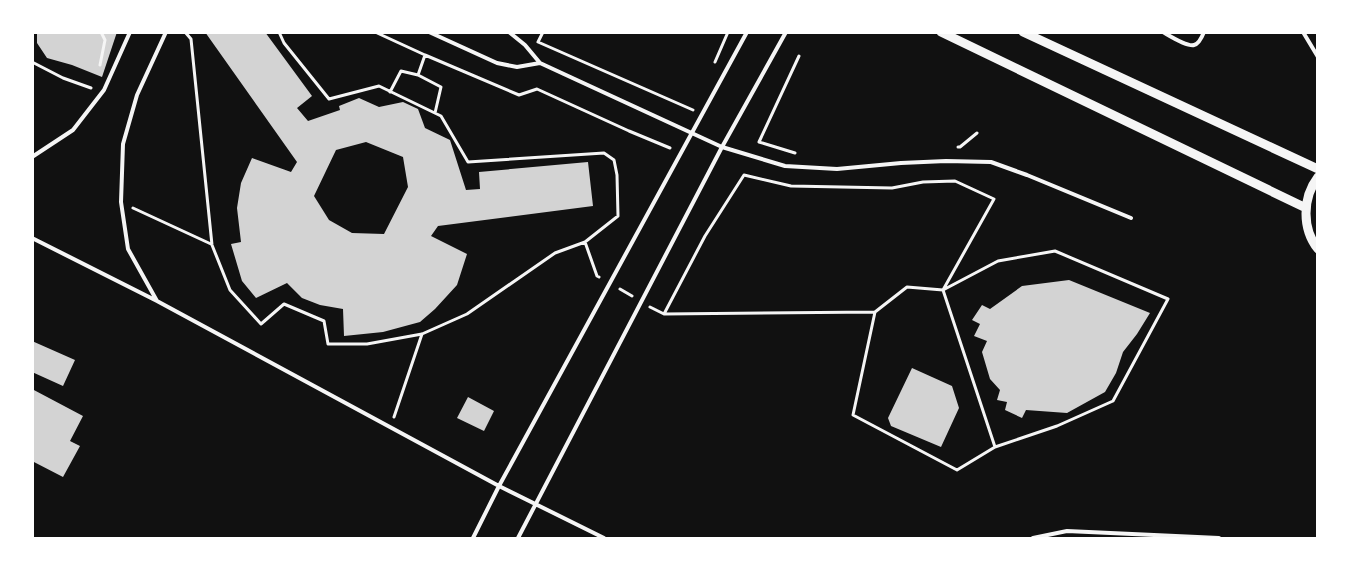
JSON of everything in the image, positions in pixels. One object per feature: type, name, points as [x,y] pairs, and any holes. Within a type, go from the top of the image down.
[{"type":"street","points":[[942,32],[1306,208]]},
{"type":"street","points":[[1023,32],[1318,168]]},
{"type":"street","points":[[1318,178],[1308,195],[1306,208],[1309,234],[1318,249]]},
{"type":"lane","points":[[32,157],[73,130],[78,124],[104,90],[130,32]]},
{"type":"lane","points":[[157,301],[128,249],[121,202],[123,144],[137,95],[166,32]]},
{"type":"lane","points":[[428,32],[497,63],[517,67],[540,63]]},
{"type":"lane","points":[[509,32],[525,45],[540,63],[722,147],[785,166],[837,169],[901,163],[991,162],[1131,218]]},
{"type":"lane","points":[[473,538],[499,486],[746,32]]},
{"type":"lane","points":[[518,538],[722,147],[786,32]]},
{"type":"lane","points":[[1163,32],[1194,45],[1200,41],[1204,32]]},
{"type":"lane","points":[[1303,32],[1318,56]]},
{"type":"lane","points":[[32,238],[157,301],[535,505],[604,538]]},
{"type":"lane","points":[[1033,538],[1067,531],[1219,538]]},
{"type":"path","points":[[99,69],[105,40],[101,32]]},
{"type":"path","points":[[185,32],[191,39],[212,245],[230,290],[261,324],[284,304],[324,321],[328,344],[368,344],[422,334],[467,314],[555,253],[585,242],[618,216],[618,175],[614,160],[604,153],[468,162],[441,116],[379,86],[329,99],[284,44],[279,32]]},
{"type":"path","points":[[375,32],[519,95],[537,89],[629,131],[672,148]]},
{"type":"path","points":[[544,32],[538,42],[693,110],[697,102]]},
{"type":"path","points":[[712,67],[728,32]]},
{"type":"path","points":[[418,75],[425,55]]},
{"type":"path","points":[[799,56],[759,142],[799,154]]},
{"type":"path","points":[[32,62],[63,78],[96,89]]},
{"type":"path","points":[[390,92],[401,71],[418,75],[441,87],[435,113]]},
{"type":"path","points":[[950,148],[960,147],[977,133]]},
{"type":"path","points":[[875,312],[853,415],[957,470],[995,447],[1057,426],[1113,401],[1168,298],[1055,251],[998,261],[943,290],[907,287],[875,312],[664,314],[705,236],[744,175],[791,186],[892,188],[923,182],[954,180],[994,199],[943,290],[995,447]]},
{"type":"path","points":[[121,202],[212,245]]},
{"type":"path","points":[[390,428],[422,334]]},
{"type":"building","points":[[37,32],[117,32],[102,77],[72,65],[47,58],[37,43]]},
{"type":"building","points":[[205,32],[265,32],[312,96],[297,108],[308,121],[340,110],[339,106],[359,98],[379,107],[403,102],[418,109],[425,128],[450,140],[466,190],[480,189],[479,172],[588,162],[593,206],[438,226],[431,236],[467,254],[457,285],[420,322],[383,332],[344,336],[343,309],[320,305],[302,298],[287,283],[256,298],[242,281],[231,244],[241,242],[237,208],[241,183],[252,158],[291,172],[297,162]],"holes":[[[366,142],[403,157],[408,187],[384,234],[352,233],[329,220],[314,196],[336,150]]]},
{"type":"building","points":[[1069,280],[1150,313],[1123,352],[1116,373],[1105,392],[1067,413],[1026,410],[1022,418],[1005,410],[1007,402],[997,400],[1000,390],[990,379],[982,352],[987,341],[974,336],[980,324],[972,320],[982,305],[990,309],[1022,286]]},
{"type":"building","points":[[32,341],[75,360],[63,386],[32,372]]},
{"type":"building","points":[[912,368],[952,386],[959,408],[941,447],[891,426],[888,418]]},
{"type":"building","points":[[32,389],[83,416],[70,441],[80,446],[63,477],[32,461]]},
{"type":"building","points":[[468,397],[494,411],[484,431],[457,418]]}]
